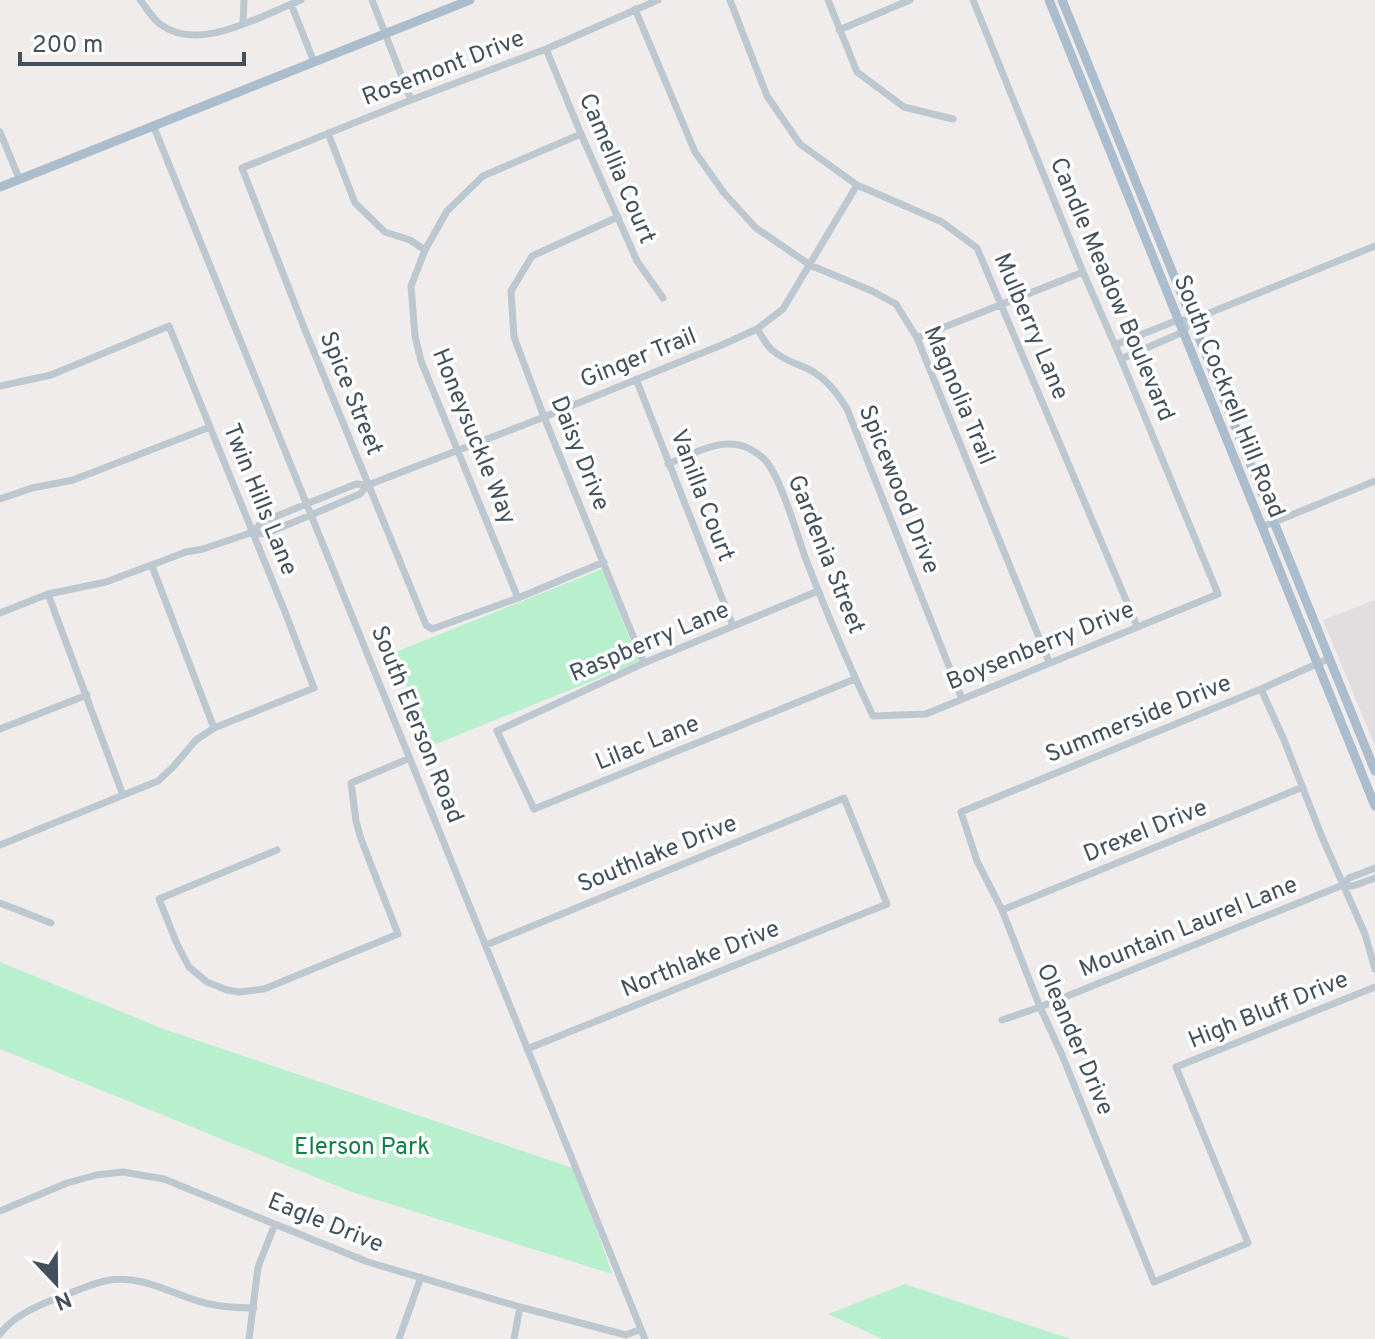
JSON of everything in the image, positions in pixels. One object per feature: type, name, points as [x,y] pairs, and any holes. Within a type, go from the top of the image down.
[{"type":"main road","points":[[0,187],[470,0]]},
{"type":"main road","name":"South Cockrell Hill Road","points":[[1049,0],[1375,806]]},
{"type":"main road","name":"South Cockrell Hill Road","points":[[1062,0],[1375,771]]},
{"type":"main road","points":[[1108,145],[1119,141]]},
{"type":"street","points":[[140,0],[160,24],[184,35],[211,34],[301,0]]},
{"type":"street","points":[[243,24],[244,0]]},
{"type":"street","points":[[372,0],[411,100]]},
{"type":"street","name":"Rosemont Drive","points":[[242,168],[546,49],[658,0]]},
{"type":"street","name":"Mulberry Lane","points":[[730,0],[767,96],[800,144],[857,185],[942,222],[977,248],[1137,626]]},
{"type":"street","points":[[828,0],[857,72],[904,107],[953,119]]},
{"type":"street","points":[[839,30],[910,0]]},
{"type":"street","name":"Candle Meadow Boulevard","points":[[973,0],[1218,594]]},
{"type":"street","points":[[291,4],[314,62]]},
{"type":"street","name":"Magnolia Trail","points":[[635,9],[695,152],[724,193],[756,228],[810,265],[896,304],[917,338],[1049,662]]},
{"type":"street","name":"Camellia Court","points":[[546,49],[637,261],[663,298]]},
{"type":"street","name":"South Elerson Road","points":[[153,125],[645,1339]]},
{"type":"street","points":[[0,132],[19,178]]},
{"type":"street","points":[[328,133],[355,203],[385,232],[410,240],[425,250]]},
{"type":"street","name":"Honeysuckle Way","points":[[518,598],[421,361],[415,336],[411,286],[425,250],[447,211],[483,176],[581,134]]},
{"type":"street","name":"Spice Street","points":[[242,168],[426,625],[432,629],[518,598]]},
{"type":"street","name":"Ginger Trail","points":[[253,532],[262,522],[306,504],[356,484],[368,485],[544,417],[757,329],[783,309],[857,185]]},
{"type":"street","name":"Daisy Drive","points":[[618,217],[532,256],[511,291],[514,337],[644,663]]},
{"type":"street","points":[[1115,345],[1178,320],[1192,320],[1375,246]]},
{"type":"street","points":[[917,338],[1083,272]]},
{"type":"street","points":[[1121,359],[1183,332],[1192,320]]},
{"type":"street","name":"Twin Hills Lane","points":[[0,386],[51,375],[169,326],[314,688],[214,728]]},
{"type":"street","name":"Spicewood Drive","points":[[757,329],[769,348],[782,358],[824,379],[847,409],[962,699]]},
{"type":"street","name":"Vanilla Court","points":[[636,379],[733,626]]},
{"type":"street","points":[[0,499],[32,488],[73,480],[210,427]]},
{"type":"street","name":"Gardenia Street","points":[[668,464],[725,444],[749,449],[765,460],[776,478],[818,591],[873,716]]},
{"type":"street","points":[[1262,527],[1375,481]]},
{"type":"street","name":"Ginger Trail","points":[[0,613],[48,594],[101,583],[253,532],[265,534],[360,494],[368,485]]},
{"type":"street","points":[[518,598],[604,562]]},
{"type":"street","points":[[0,845],[158,781],[196,740],[214,728],[152,566]]},
{"type":"street","name":"Raspberry Lane","points":[[497,731],[644,663],[818,591]]},
{"type":"street","points":[[48,594],[123,795]]},
{"type":"street","name":"Boysenberry Drive","points":[[873,716],[926,714],[1218,594]]},
{"type":"street","name":"Summerside Drive","points":[[961,812],[1330,658]]},
{"type":"street","name":"Lilac Lane","points":[[497,731],[534,809],[855,679]]},
{"type":"street","points":[[1261,689],[1365,934],[1375,969]]},
{"type":"street","points":[[0,729],[87,695]]},
{"type":"street","points":[[277,850],[159,899],[189,967],[217,986],[239,992],[264,989],[398,934],[361,839],[351,783],[410,758]]},
{"type":"street","name":"Drexel Drive","points":[[1002,910],[1303,787]]},
{"type":"street","name":"Southlake Drive","points":[[486,945],[844,798]]},
{"type":"street","name":"Northlake Drive","points":[[527,1049],[887,904],[844,798]]},
{"type":"street","name":"Oleander Drive","points":[[961,812],[977,861],[1002,910],[1154,1282]]},
{"type":"street","name":"Mountain Laurel Lane","points":[[1002,1020],[1343,885],[1349,878],[1375,868]]},
{"type":"street","name":"Mountain Laurel Lane","points":[[1343,885],[1353,886],[1375,878]]},
{"type":"street","points":[[0,903],[51,923]]},
{"type":"street","name":"High Bluff Drive","points":[[1154,1282],[1248,1243],[1176,1067],[1375,987]]},
{"type":"street","name":"Eagle Drive","points":[[0,1211],[67,1183],[96,1175],[123,1172],[164,1179],[368,1262],[626,1335],[641,1329]]},
{"type":"street","points":[[249,1339],[258,1267],[275,1224]]},
{"type":"street","points":[[399,1339],[421,1277]]},
{"type":"street","points":[[0,1334],[32,1309],[110,1280],[132,1279],[202,1303],[254,1308]]},
{"type":"street","points":[[514,1339],[520,1307]]},
{"type":"shaded area","points":[[1375,600],[1375,746],[1323,620]]},
{"type":"green space","points":[[602,569],[639,662],[431,746],[393,653]]},
{"type":"green space","name":"Elerson Park","points":[[0,962],[161,1028],[576,1169],[612,1274],[352,1192],[0,1049]]},
{"type":"green space","points":[[905,1284],[1071,1339],[882,1339],[828,1314]]}]
